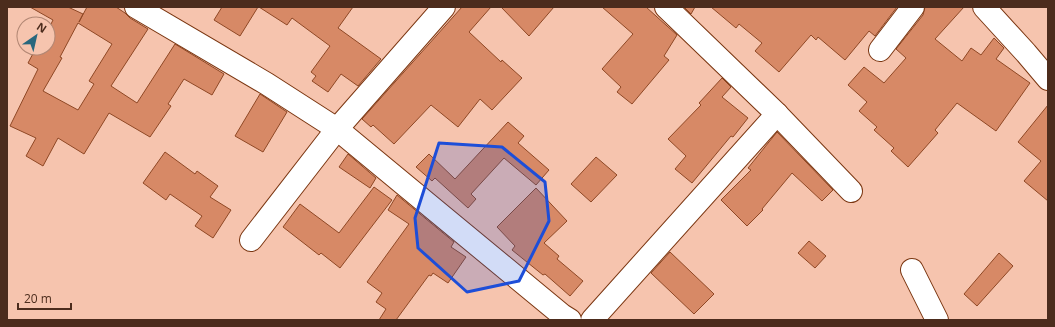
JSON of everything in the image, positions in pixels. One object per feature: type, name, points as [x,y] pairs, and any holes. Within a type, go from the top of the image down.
[{"type":"street","points":[[136,7],[267,84],[337,129],[562,315],[570,320]]},
{"type":"street","points":[[252,240],[337,129],[444,7]]},
{"type":"street","points":[[666,7],[777,114],[852,191]]},
{"type":"street","points":[[880,50],[913,7]]},
{"type":"street","points":[[984,7],[1048,79]]},
{"type":"street","points":[[592,320],[777,114]]},
{"type":"street","points":[[912,270],[937,320]]},
{"type":"highlighted area","points":[[439,143],[502,147],[545,182],[549,221],[519,281],[467,292],[418,248],[415,218]]},
{"type":"building","points":[[30,7],[68,7],[83,14],[79,22],[87,7],[116,7],[148,29],[111,86],[137,103],[175,44],[224,74],[212,95],[184,79],[168,104],[171,106],[150,137],[109,113],[84,154],[58,138],[43,166],[26,156],[36,138],[10,126],[38,69],[28,63],[32,56],[56,56],[56,16],[46,16]],"holes":[[[78,23],[112,44],[89,81],[94,84],[78,110],[43,91],[62,58],[60,57]]]},
{"type":"building","points":[[222,7],[258,7],[240,36],[214,20]]},
{"type":"building","points":[[259,7],[353,7],[338,28],[381,59],[358,86],[341,74],[328,92],[312,81],[316,76],[311,72],[330,46],[292,18],[287,25]]},
{"type":"building","points":[[462,7],[491,7],[469,32],[501,62],[502,60],[522,78],[492,110],[480,99],[458,127],[431,105],[394,144],[373,125],[371,127],[362,119]]},
{"type":"building","points":[[501,7],[554,7],[529,36]]},
{"type":"building","points":[[602,7],[646,7],[677,35],[664,56],[669,60],[632,104],[617,92],[621,87],[602,69],[633,34]]},
{"type":"building","points":[[684,7],[695,7],[691,14]]},
{"type":"building","points":[[711,7],[897,7],[875,36],[869,31],[845,60],[818,37],[816,40],[811,35],[779,72],[755,51],[762,43],[739,24],[736,28]]},
{"type":"building","points":[[925,7],[964,7],[935,39],[962,61],[971,48],[981,55],[994,38],[1004,48],[996,59],[1030,83],[996,131],[957,103],[935,130],[938,133],[908,167],[891,151],[894,148],[874,130],[877,127],[859,111],[867,102],[848,85],[864,67],[884,83],[906,58],[896,49],[923,15]]},
{"type":"building","points":[[722,78],[731,87],[722,97],[748,118],[692,183],[675,169],[686,156],[668,139],[701,105],[699,103]]},
{"type":"building","points":[[260,94],[287,112],[263,152],[235,136]]},
{"type":"building","points":[[1048,105],[1048,201],[1024,181],[1041,161],[1018,142]]},
{"type":"building","points":[[508,122],[524,136],[518,143],[549,170],[536,185],[504,158],[471,194],[476,199],[468,208],[435,178],[432,181],[416,167],[429,154],[455,179]]},
{"type":"building","points":[[777,132],[833,190],[822,201],[792,173],[762,209],[763,210],[747,226],[721,200],[751,170],[748,168]]},
{"type":"building","points":[[165,152],[195,174],[197,171],[218,186],[210,197],[231,210],[213,238],[195,226],[202,216],[170,194],[166,200],[143,183]]},
{"type":"building","points":[[348,154],[376,178],[370,188],[339,167]]},
{"type":"building","points":[[596,157],[617,175],[591,202],[571,184]]},
{"type":"building","points":[[374,187],[392,200],[340,268],[321,253],[319,255],[283,227],[300,204],[339,233]]},
{"type":"building","points":[[536,188],[567,221],[544,243],[559,256],[557,259],[583,281],[570,296],[545,274],[543,275],[512,250],[515,246],[497,227]]},
{"type":"building","points":[[397,195],[454,242],[451,247],[466,257],[448,283],[433,273],[431,276],[429,275],[396,320],[379,320],[386,309],[376,302],[382,293],[367,282],[409,224],[388,210]]},
{"type":"building","points":[[809,241],[826,256],[815,268],[798,253]]},
{"type":"building","points":[[670,252],[714,294],[694,314],[651,273]]},
{"type":"building","points":[[999,253],[1013,266],[977,306],[964,294]]}]
